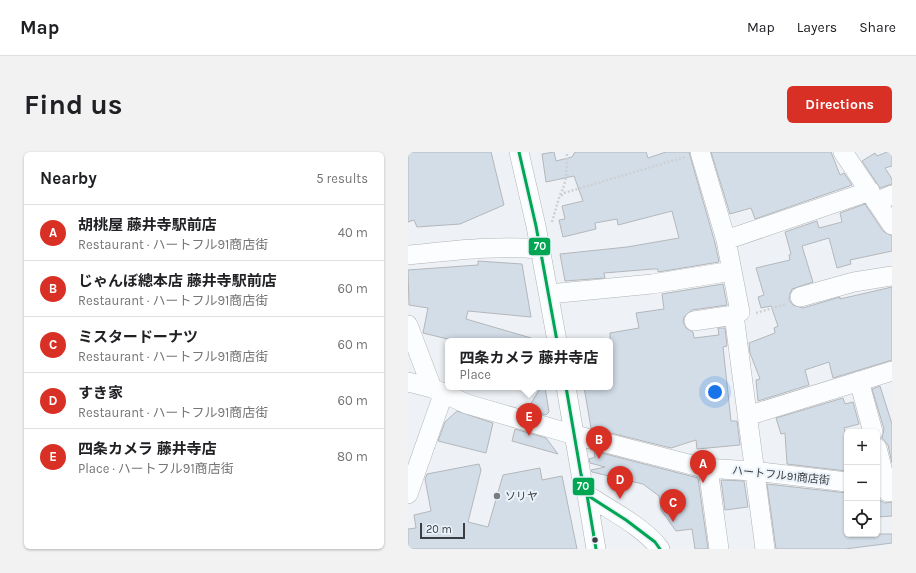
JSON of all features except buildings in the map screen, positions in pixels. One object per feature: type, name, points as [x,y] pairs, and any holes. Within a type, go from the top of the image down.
[{"type":"street","points":[[519,152],[557,338]]},
{"type":"street","points":[[694,321],[734,318],[740,312],[726,240],[700,152]]},
{"type":"street","points":[[844,152],[879,196],[892,224]]},
{"type":"street","points":[[726,240],[879,196]]},
{"type":"street","points":[[408,255],[476,249],[540,249]]},
{"type":"street","points":[[549,294],[652,284],[732,271]]},
{"type":"street","points":[[800,297],[854,282],[892,276]]},
{"type":"street","points":[[734,318],[753,471],[765,549]]},
{"type":"street","points":[[408,325],[438,390],[408,494]]},
{"type":"street","points":[[747,416],[807,399],[828,390],[892,371]]},
{"type":"street","points":[[859,381],[872,429]]},
{"type":"street","name":"ハートフル91商店街","points":[[408,382],[438,390],[467,404],[575,435],[708,468],[753,471],[844,482]]},
{"type":"street","points":[[567,390],[583,486],[587,495],[596,549]]},
{"type":"street","points":[[880,462],[886,491]]},
{"type":"street","points":[[708,468],[719,549]]},
{"type":"street","points":[[587,495],[655,542],[660,549]]},
{"type":"path","points":[[546,224],[553,222],[559,198],[565,186],[568,152]]},
{"type":"path","points":[[559,198],[564,194],[700,152]]},
{"type":"path","points":[[734,318],[797,301],[800,297]]},
{"type":"transit line","name":"70","points":[[519,152],[536,226],[556,338]]},
{"type":"transit line","name":"70","points":[[567,390],[583,486],[587,495],[626,520],[655,542],[660,549]]},
{"type":"transit line","name":"70","points":[[581,474],[587,495],[596,549]]},
{"type":"place","name":"四条カメラ 藤井寺店","points":[[529,436]]},
{"type":"place","name":"じゃんぼ總本店 藤井寺駅前店","points":[[599,459]]},
{"type":"place","name":"胡桃屋 藤井寺駅前店","points":[[703,483]]},
{"type":"place","name":"ソリヤ","points":[[497,496]]},
{"type":"place","name":"すき家","points":[[620,499]]},
{"type":"place","name":"ミスタードーナツ","points":[[673,522]]}]
